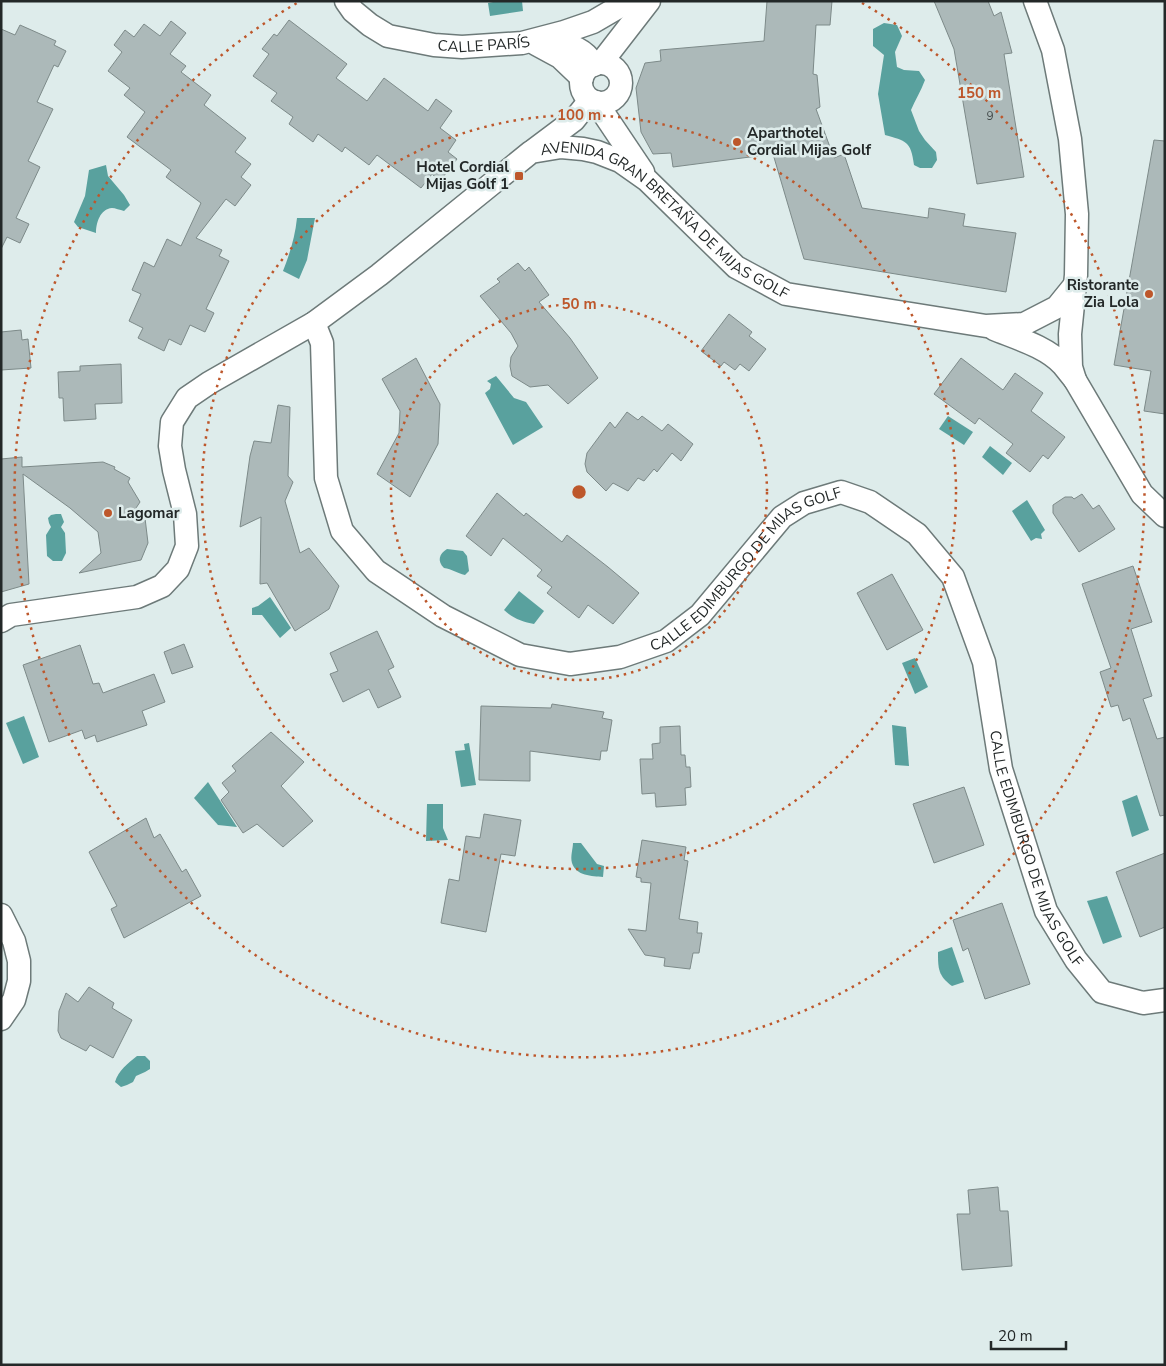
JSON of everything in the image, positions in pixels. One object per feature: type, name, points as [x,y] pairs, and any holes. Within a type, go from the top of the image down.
[{"type":"street","name":"CALLE PARÍS","points":[[346,1],[353,11],[388,36],[434,45],[462,47],[529,43],[593,22],[629,1]]},
{"type":"street","points":[[647,180],[593,101],[583,90],[582,84],[592,69],[649,1]]},
{"type":"street","points":[[1035,1],[1053,50],[1070,139],[1077,214],[1070,334],[1071,367],[1075,380]]},
{"type":"street","points":[[529,43],[567,44],[589,56],[592,69]]},
{"type":"street","points":[[531,152],[574,120],[593,101],[608,102],[614,99],[621,83],[617,71],[612,67],[592,69]]},
{"type":"street","name":"AVENIDA GRAN BRETAÑA DE MIJAS GOLF","points":[[1,621],[11,615],[137,597],[162,586],[178,569],[186,546],[185,514],[170,446],[172,422],[187,398],[209,383],[314,323],[387,268],[531,152],[561,147],[583,149],[620,161],[647,180],[736,267],[786,294],[986,326],[1024,324],[1057,307],[1074,286]]},
{"type":"street","name":"CALLE EDIMBURGO DE MIJAS GOLF","points":[[314,323],[322,343],[326,478],[342,531],[376,571],[443,616],[520,654],[570,664],[620,657],[666,641],[700,615],[782,517],[804,503],[842,492],[870,502],[917,534],[953,577],[984,662],[1001,768],[1046,911],[1076,960],[1102,992],[1143,1003],[1165,1000]]},
{"type":"street","points":[[986,326],[1023,340],[1050,354],[1062,364],[1075,380],[1142,494],[1165,516]]},
{"type":"street","points":[[1,915],[14,941],[19,961],[19,982],[14,1000],[1,1019]]},
{"type":"water","points":[[522,1],[523,11],[490,16],[488,3]]},
{"type":"water","points":[[884,23],[897,25],[902,36],[895,52],[897,67],[904,70],[919,71],[925,80],[911,110],[919,131],[936,152],[937,160],[932,168],[920,168],[914,165],[911,151],[906,143],[885,135],[878,94],[884,55],[873,46],[873,29]]},
{"type":"water","points":[[106,165],[108,176],[130,205],[124,211],[112,208],[104,211],[98,221],[96,233],[78,227],[74,222],[85,196],[89,170]]},
{"type":"water","points":[[297,218],[315,218],[307,260],[299,279],[283,271],[292,245]]},
{"type":"water","points":[[496,376],[514,398],[526,402],[543,427],[513,445],[485,393],[490,389],[491,384],[487,381]]},
{"type":"water","points":[[948,416],[973,432],[964,445],[939,429]]},
{"type":"water","points":[[990,446],[1012,463],[1003,475],[982,457]]},
{"type":"water","points":[[1027,500],[1045,530],[1041,534],[1042,539],[1036,538],[1031,541],[1012,511]]},
{"type":"water","points":[[61,514],[64,522],[61,527],[65,533],[66,553],[62,561],[53,561],[47,556],[46,535],[51,527],[48,518]]},
{"type":"water","points":[[447,549],[463,551],[467,556],[469,571],[465,575],[444,568],[440,563],[442,553]]},
{"type":"water","points":[[519,591],[544,611],[534,624],[518,619],[504,610]]},
{"type":"water","points":[[270,597],[291,628],[280,638],[262,615],[252,615],[252,608]]},
{"type":"water","points":[[915,658],[928,687],[915,694],[902,663]]},
{"type":"water","points":[[24,716],[39,757],[23,764],[6,723]]},
{"type":"water","points":[[892,725],[906,727],[909,766],[895,765]]},
{"type":"water","points":[[469,743],[476,785],[461,787],[455,751],[465,750],[464,744]]},
{"type":"water","points":[[208,782],[237,827],[218,825],[194,798]]},
{"type":"water","points":[[1137,795],[1149,830],[1132,837],[1122,801]]},
{"type":"water","points":[[427,804],[443,804],[443,828],[448,840],[426,841]]},
{"type":"water","points":[[573,843],[581,843],[597,864],[604,866],[603,877],[577,871],[571,858]]},
{"type":"water","points":[[1107,896],[1122,937],[1103,944],[1087,901]]},
{"type":"water","points":[[952,947],[964,982],[952,986],[941,975],[938,952]]},
{"type":"water","points":[[137,1056],[145,1056],[150,1061],[150,1069],[136,1076],[133,1082],[121,1087],[115,1082],[118,1074]]},
{"type":"building","name":"Aparthotel Cordial Mijas Golf","points":[[767,1],[832,1],[830,25],[816,25],[813,74],[817,75],[820,107],[816,109],[834,158],[844,154],[862,208],[928,218],[929,208],[965,214],[963,226],[1016,233],[1006,292],[804,259],[773,154],[673,167],[671,153],[653,154],[641,132],[636,88],[645,63],[661,61],[660,50],[764,41]]},
{"type":"building","points":[[934,1],[988,1],[994,16],[1001,12],[1012,53],[1004,54],[1024,177],[977,184],[954,49]]},
{"type":"building","points":[[289,20],[347,64],[336,78],[367,101],[384,78],[428,111],[436,99],[452,111],[440,128],[456,140],[448,152],[457,159],[440,181],[432,174],[421,188],[377,155],[369,165],[345,147],[342,152],[318,134],[313,142],[289,124],[293,117],[271,101],[277,93],[253,76],[269,54],[262,49],[274,34],[277,36]]},
{"type":"building","points":[[171,21],[186,33],[170,54],[186,66],[181,72],[211,95],[204,105],[246,138],[235,152],[251,164],[241,177],[251,185],[235,206],[226,199],[196,238],[222,250],[219,256],[229,261],[206,309],[214,313],[205,332],[190,325],[181,345],[169,339],[164,351],[138,338],[143,328],[129,321],[141,294],[132,290],[144,262],[154,267],[167,239],[181,246],[201,203],[166,177],[171,170],[127,137],[145,112],[124,95],[130,88],[108,71],[122,52],[114,45],[125,30],[134,37],[144,24],[160,36]]},
{"type":"building","points":[[20,25],[56,41],[54,45],[66,51],[58,67],[54,65],[37,102],[53,109],[28,161],[40,167],[16,218],[29,224],[20,243],[7,237],[1,249],[1,29],[15,35]]},
{"type":"building","points":[[1154,140],[1165,141],[1165,414],[1144,411],[1151,371],[1114,365]]},
{"type":"building","points":[[518,263],[525,271],[529,267],[549,295],[539,302],[570,338],[598,378],[568,404],[548,385],[530,387],[512,376],[511,357],[518,346],[511,333],[480,296],[500,282],[497,279]]},
{"type":"building","points":[[729,314],[752,332],[749,336],[766,349],[749,371],[740,364],[735,370],[724,362],[721,366],[701,351]]},
{"type":"building","points":[[21,330],[22,340],[28,339],[31,368],[1,370],[1,332]]},
{"type":"building","points":[[416,358],[440,404],[438,444],[410,497],[377,474],[399,433],[400,411],[382,379]]},
{"type":"building","points":[[961,358],[1003,390],[1015,373],[1043,393],[1031,411],[1065,437],[1048,459],[1043,455],[1030,472],[1006,453],[1013,444],[979,418],[975,424],[934,394]]},
{"type":"building","points":[[121,364],[122,403],[95,404],[96,419],[64,421],[63,398],[59,398],[58,372],[80,371],[80,366]]},
{"type":"building","points":[[278,405],[290,407],[288,476],[293,482],[285,501],[300,553],[309,548],[339,586],[329,609],[295,631],[267,583],[260,584],[261,517],[240,527],[250,456],[254,441],[271,443]]},
{"type":"building","points":[[627,412],[638,420],[642,416],[662,431],[668,424],[693,444],[681,461],[672,453],[657,472],[654,469],[644,481],[638,478],[628,491],[613,483],[606,491],[587,472],[585,464],[587,453],[610,422],[615,428]]},
{"type":"building","name":"Lagomar","points":[[22,457],[22,467],[103,462],[115,467],[114,469],[130,478],[128,482],[140,502],[136,508],[145,518],[148,543],[141,560],[79,573],[101,553],[98,532],[70,508],[23,474],[29,584],[1,592],[1,459]]},
{"type":"building","points":[[497,493],[524,516],[526,513],[562,542],[567,535],[639,593],[613,624],[588,605],[579,618],[547,593],[552,587],[537,576],[542,570],[503,538],[491,556],[466,536]]},
{"type":"building","points":[[1082,494],[1093,509],[1099,505],[1115,529],[1079,552],[1053,513],[1053,505],[1065,497],[1072,497],[1074,499]]},
{"type":"building","points":[[1133,566],[1152,622],[1131,629],[1152,696],[1143,699],[1157,739],[1165,737],[1165,815],[1160,816],[1130,718],[1123,721],[1118,705],[1111,707],[1100,672],[1111,668],[1082,584]]},
{"type":"building","points":[[892,574],[923,630],[887,650],[857,593]]},
{"type":"building","points":[[377,631],[394,667],[388,670],[401,697],[378,708],[369,689],[343,702],[330,674],[338,671],[330,653]]},
{"type":"building","points":[[184,644],[193,667],[172,674],[164,652]]},
{"type":"building","points":[[80,645],[93,684],[99,683],[103,693],[154,674],[165,702],[142,711],[147,725],[97,742],[95,735],[85,739],[82,730],[49,742],[23,665]]},
{"type":"building","points":[[552,704],[604,712],[602,718],[612,720],[607,751],[601,751],[600,760],[530,751],[530,781],[479,780],[481,706],[551,708]]},
{"type":"building","points":[[680,726],[681,755],[685,755],[686,767],[690,767],[691,787],[685,788],[686,805],[656,807],[655,793],[642,794],[640,759],[653,759],[652,744],[660,743],[660,727]]},
{"type":"building","points":[[271,732],[304,762],[281,786],[313,821],[283,847],[257,824],[243,833],[221,800],[229,792],[222,783],[236,771],[232,766]]},
{"type":"building","points":[[964,787],[984,845],[934,863],[913,804]]},
{"type":"building","points":[[484,814],[521,820],[515,856],[501,854],[486,932],[441,923],[449,879],[459,881],[466,836],[480,838]]},
{"type":"building","points":[[146,818],[154,838],[160,834],[182,872],[186,869],[201,896],[124,938],[111,909],[117,906],[89,852]]},
{"type":"building","points":[[642,840],[686,847],[684,860],[688,861],[679,919],[698,922],[697,933],[702,933],[699,953],[693,953],[690,969],[664,966],[665,958],[645,955],[628,929],[646,931],[651,883],[641,882],[641,878],[636,877]]},
{"type":"building","points":[[1165,853],[1165,927],[1140,937],[1116,872]]},
{"type":"building","points":[[1002,903],[1030,984],[985,999],[968,948],[963,951],[953,920]]},
{"type":"building","points":[[89,987],[114,1003],[112,1008],[132,1020],[113,1058],[90,1045],[86,1051],[61,1038],[58,1031],[59,1011],[66,993],[78,1002]]},
{"type":"building","points":[[998,1187],[1000,1211],[1008,1211],[1012,1266],[962,1270],[957,1214],[970,1214],[968,1190]]},
{"type":"place","name":"Aparthotel Cordial Mijas Golf","points":[[737,142]]},
{"type":"place","name":"Hotel Cordial Mijas Golf 1","points":[[519,176]]},
{"type":"place","name":"Ristorante Zia Lola","points":[[1149,294]]},
{"type":"place","name":"Lagomar","points":[[108,513]]}]
